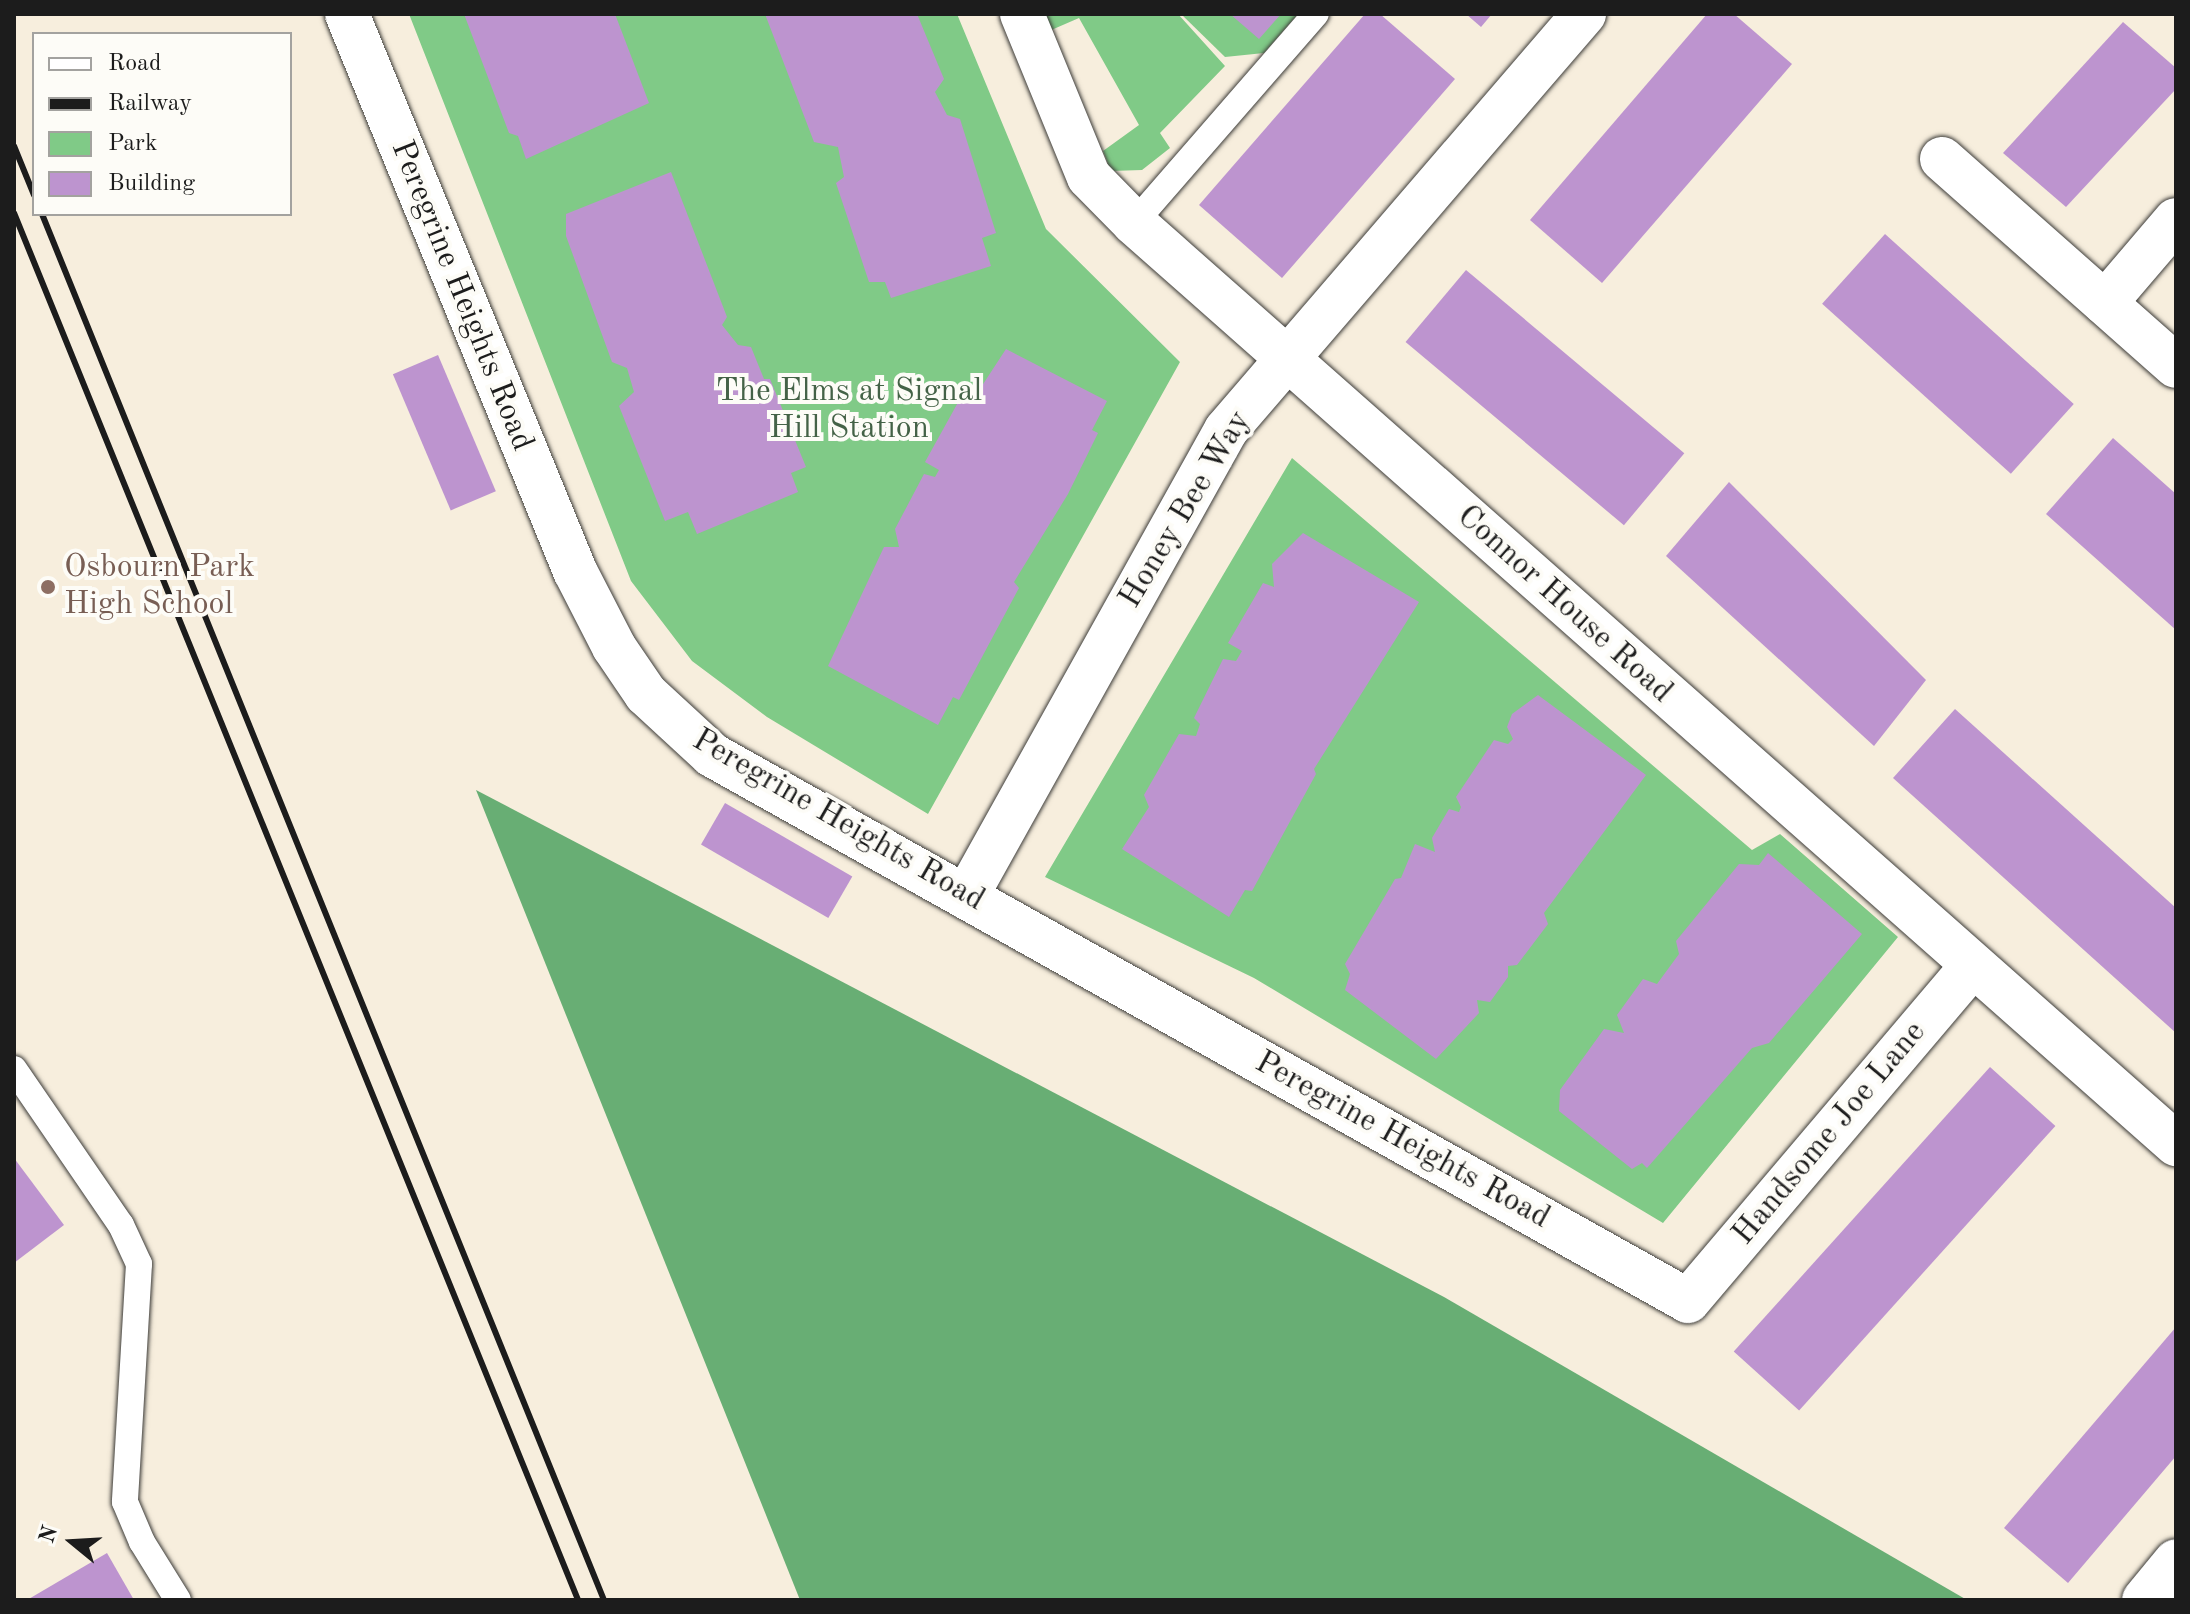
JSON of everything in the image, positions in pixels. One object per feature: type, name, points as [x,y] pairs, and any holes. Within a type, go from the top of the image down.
[{"type":"street","name":"Peregrine Heights Road","points":[[347,14],[575,571],[614,647],[646,694],[712,755],[1688,1301]]},
{"type":"street","name":"Connor House Road","points":[[1022,14],[1089,177],[1134,223],[2176,1144]]},
{"type":"street","name":"Honey Bee Way","points":[[966,897],[1226,430],[1584,14]]},
{"type":"street","points":[[1942,159],[2176,366]]},
{"type":"street","points":[[2105,303],[2176,220]]},
{"type":"street","name":"Handsome Joe Lane","points":[[1688,1301],[1972,966]]},
{"type":"street","points":[[2144,1600],[2176,1561]]},
{"type":"lane","points":[[1134,223],[1316,14]]},
{"type":"lane","points":[[14,1069],[121,1225],[139,1264],[125,1502],[142,1542],[178,1600]]},
{"type":"green space","name":"The Elms at Signal Hill Station","points":[[409,14],[957,14],[1046,229],[1180,362],[928,814],[767,717],[692,661],[631,581]]},
{"type":"green space","points":[[1042,14],[1178,14],[1225,66],[1160,133],[1170,148],[1142,170],[1111,171],[1103,151],[1139,125],[1079,18],[1049,31]]},
{"type":"green space","points":[[1181,14],[1298,14],[1264,53],[1225,57]]},
{"type":"green space","points":[[1292,458],[1752,850],[1780,834],[1898,937],[1663,1223],[1254,978],[1045,877]]},
{"type":"green space","points":[[476,790],[1444,1297],[1967,1600],[800,1600]]},
{"type":"building","points":[[464,14],[615,14],[649,103],[526,159],[518,136],[509,133]]},
{"type":"building","points":[[765,14],[917,14],[944,79],[935,92],[947,115],[960,119],[996,233],[982,238],[991,266],[891,298],[885,282],[869,282],[836,183],[844,177],[838,147],[814,142]]},
{"type":"building","points":[[1230,14],[1281,14],[1259,39]]},
{"type":"building","points":[[1365,14],[1380,14],[1455,79],[1282,278],[1199,205]]},
{"type":"building","points":[[1466,14],[1492,14],[1481,27]]},
{"type":"building","points":[[1707,14],[1734,14],[1792,64],[1602,283],[1530,220]]},
{"type":"building","points":[[2123,22],[2176,68],[2176,89],[2066,207],[2003,153]]},
{"type":"building","points":[[671,172],[727,317],[722,325],[738,345],[751,347],[764,379],[770,379],[806,467],[791,473],[798,492],[697,534],[688,512],[665,521],[619,406],[634,392],[627,368],[612,362],[566,236],[566,214]]},
{"type":"building","points":[[1885,234],[2074,404],[2011,474],[1822,304]]},
{"type":"building","points":[[1466,270],[1684,453],[1624,525],[1406,342]]},
{"type":"building","points":[[1006,349],[1107,401],[1092,430],[1098,433],[1068,494],[1014,582],[1019,588],[959,700],[953,697],[938,725],[828,666],[884,547],[899,547],[895,529],[924,474],[935,477],[939,470],[925,462],[961,397],[974,398]]},
{"type":"building","points":[[438,355],[496,491],[451,510],[393,374]]},
{"type":"building","points":[[2113,438],[2176,494],[2176,630],[2046,514]]},
{"type":"building","points":[[1729,482],[1926,680],[1874,746],[1666,556]]},
{"type":"building","points":[[1303,533],[1419,602],[1314,769],[1316,774],[1252,891],[1245,890],[1229,917],[1122,849],[1149,807],[1144,795],[1179,734],[1196,736],[1200,724],[1194,718],[1223,659],[1236,661],[1242,651],[1228,643],[1263,583],[1274,587],[1272,564]]},
{"type":"building","points":[[1538,695],[1646,775],[1544,913],[1548,924],[1517,965],[1508,966],[1508,977],[1490,1002],[1477,1000],[1479,1013],[1436,1059],[1345,990],[1350,974],[1345,964],[1395,879],[1401,878],[1415,844],[1435,852],[1432,838],[1449,809],[1459,812],[1461,807],[1456,797],[1494,740],[1508,744],[1513,739],[1507,727],[1512,714]]},
{"type":"building","points":[[1955,709],[2176,908],[2176,1033],[1893,778]]},
{"type":"building","points":[[725,803],[852,876],[828,918],[701,845]]},
{"type":"building","points":[[1768,853],[1862,934],[1769,1043],[1752,1048],[1647,1168],[1642,1163],[1632,1169],[1559,1111],[1560,1090],[1604,1029],[1624,1033],[1617,1015],[1643,979],[1657,984],[1679,954],[1676,941],[1739,864],[1759,865]]},
{"type":"building","points":[[1990,1067],[2055,1126],[1799,1411],[1734,1352]]},
{"type":"building","points":[[14,1158],[64,1225],[14,1263]]},
{"type":"building","points":[[2176,1327],[2176,1456],[2068,1583],[2004,1528]]},
{"type":"building","points":[[107,1553],[134,1600],[27,1600]]},
{"type":"railway","points":[[14,146],[32,190]]},
{"type":"railway","points":[[14,213],[578,1600]]},
{"type":"railway","points":[[43,216],[604,1600]]},
{"type":"place","name":"Osbourn Park High School","points":[[48,587]]}]
